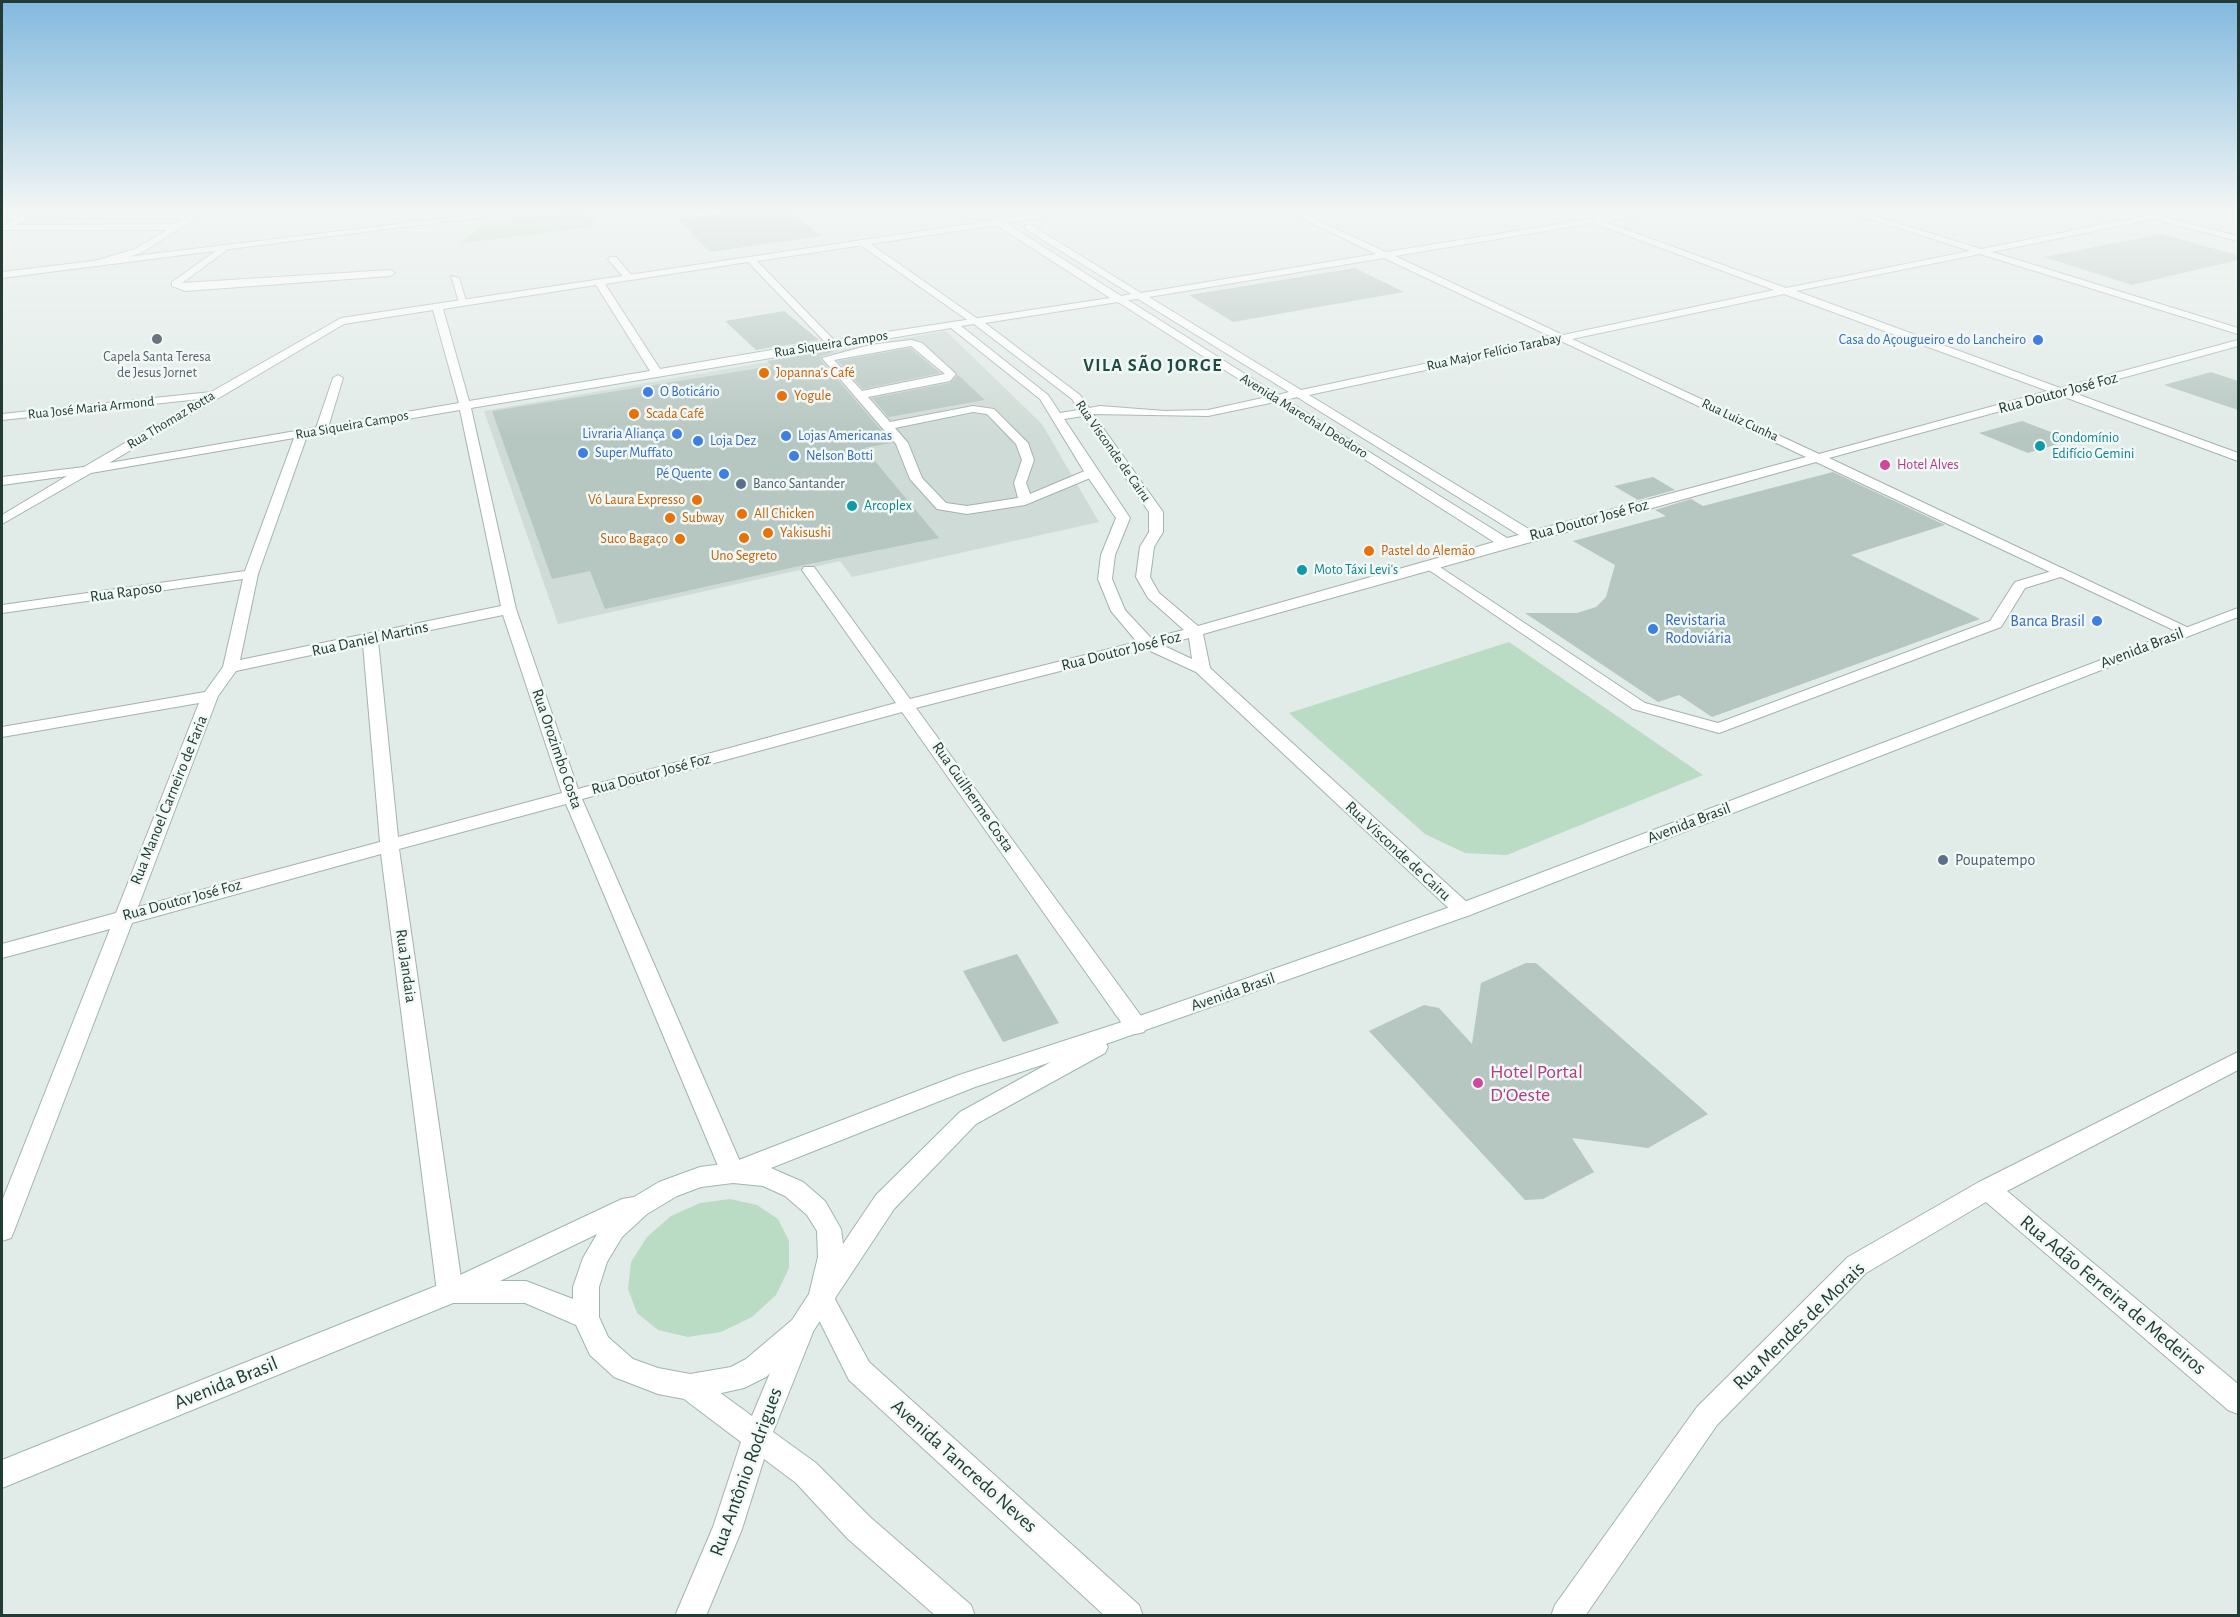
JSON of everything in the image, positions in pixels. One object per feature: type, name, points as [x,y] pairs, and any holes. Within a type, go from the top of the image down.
[{"type":"street","points":[[458,287],[464,302]]},
{"type":"street","points":[[437,306],[557,287]]},
{"type":"street","points":[[602,287],[658,374]]},
{"type":"street","points":[[778,287],[832,343]]},
{"type":"street","name":"Rua Visconde de Cairu","points":[[927,287],[1076,397],[1156,512],[1156,532],[1147,547],[1143,577],[1153,596],[1195,632]]},
{"type":"street","name":"Avenida Marechal Deodoro","points":[[1102,287],[1505,543]]},
{"type":"street","name":"Avenida Marechal Deodoro","points":[[1126,287],[1530,536]]},
{"type":"street","name":"Rua Siqueira Campos","points":[[2,481],[87,470],[832,343],[1185,287]]},
{"type":"street","name":"Rua Luiz Cunha","points":[[1455,287],[2187,631]]},
{"type":"street","points":[[1775,287],[2238,457]]},
{"type":"street","name":"Rua Major Felício Tarabay","points":[[1058,417],[1084,410],[1208,413],[1801,287]]},
{"type":"street","points":[[2098,287],[2238,331]]},
{"type":"street","name":"Rua Thomaz Rotta","points":[[2,520],[341,321],[437,306]]},
{"type":"street","name":"Rua Orozimbo Costa","points":[[437,306],[465,406],[509,609],[572,796],[733,1173]]},
{"type":"street","name":"Rua Visconde de Cairu","points":[[953,325],[1044,397],[1091,473],[1123,518],[1108,555],[1105,579],[1118,611],[1148,644],[1202,669],[1463,910]]},
{"type":"street","points":[[860,394],[946,379],[951,374],[918,345],[911,344],[870,348],[826,358],[902,443],[916,479],[942,506],[967,510],[1025,501],[1091,473]]},
{"type":"street","name":"Rua Doutor José Foz","points":[[2,951],[123,916],[908,705],[1195,632],[1530,536],[2238,344]]},
{"type":"street","points":[[321,431],[338,378]]},
{"type":"street","name":"Rua José Maria Armond","points":[[2,417],[216,394]]},
{"type":"street","points":[[886,426],[973,410],[990,411],[1022,443],[1028,460],[1020,483],[1025,501]]},
{"type":"street","name":"Rua Manoel Carneiro de Faria","points":[[2,1232],[210,696],[231,667],[251,574],[302,434]]},
{"type":"street","points":[[1431,564],[1639,706],[1719,728],[1996,624],[2020,585],[2062,572]]},
{"type":"street","name":"Rua Guilherme Costa","points":[[809,570],[1136,1026]]},
{"type":"street","name":"Rua Raposo","points":[[2,609],[251,574]]},
{"type":"street","name":"Rua Daniel Martins","points":[[231,667],[370,640],[509,609]]},
{"type":"street","name":"Avenida Brasil","points":[[1136,1026],[1463,910],[2238,612]]},
{"type":"street","points":[[1195,632],[1202,669]]},
{"type":"street","name":"Rua Jandaia","points":[[370,640],[389,844],[450,1292]]},
{"type":"street","points":[[2,732],[210,696]]},
{"type":"street","points":[[733,1173],[967,1080],[1136,1026]]},
{"type":"street","points":[[821,1299],[831,1257],[829,1229],[816,1208],[794,1189],[766,1176],[733,1173],[700,1177],[668,1189],[638,1207],[613,1230],[596,1258],[586,1287],[586,1317],[599,1346],[624,1368],[658,1381],[690,1387],[734,1379],[749,1372],[801,1328],[821,1299],[885,1202],[968,1118],[1136,1026]]},
{"type":"street","name":"Rua Mendes de Morais","points":[[1566,1616],[1707,1416],[1857,1265],[1988,1189],[2238,1060]]},
{"type":"street","name":"Avenida Brasil","points":[[2,1474],[450,1292],[668,1189]]},
{"type":"street","name":"Rua Adão Ferreira de Medeiros","points":[[1988,1189],[2238,1401]]},
{"type":"street","points":[[450,1292],[526,1292],[586,1317]]},
{"type":"street","name":"Avenida Tancredo Neves","points":[[821,1299],[859,1371],[1128,1616]]},
{"type":"street","name":"Rua Antônio Rodrigues","points":[[690,1616],[727,1529],[757,1437],[801,1328]]},
{"type":"street","points":[[690,1387],[806,1473],[859,1528],[960,1616]]},
{"type":"shaded area","points":[[946,331],[1042,424],[1099,522],[852,577],[840,561],[558,624],[484,411]]},
{"type":"green space","points":[[1509,642],[1703,775],[1507,855],[1465,853],[1425,834],[1289,713]]},
{"type":"green space","points":[[730,1199],[757,1205],[778,1219],[789,1241],[789,1268],[776,1295],[752,1317],[721,1332],[688,1337],[658,1330],[637,1313],[628,1289],[631,1262],[647,1237],[671,1216],[700,1203]]},
{"type":"building","points":[[1235,287],[1395,287],[1404,292],[1233,322],[1189,295]]},
{"type":"building","points":[[784,311],[819,340],[756,350],[725,321]]},
{"type":"building","points":[[910,348],[940,373],[863,389],[838,361]]},
{"type":"building","points":[[831,350],[834,352],[821,356],[820,359],[892,443],[864,448],[939,538],[605,609],[590,571],[552,579],[492,411],[772,366],[767,361]]},
{"type":"building","points":[[2211,372],[2238,381],[2238,410],[2164,385]]},
{"type":"building","points":[[958,375],[985,400],[889,417],[891,420],[872,398],[950,383]]},
{"type":"building","name":"Condomínio Edifício Gemini","points":[[2022,421],[2072,440],[2028,453],[1979,433]]},
{"type":"building","points":[[1833,472],[1945,525],[1851,555],[1980,619],[1712,717],[1679,695],[1658,702],[1525,613],[1577,613],[1596,607],[1606,597],[1615,565],[1573,541],[1666,516],[1655,510],[1691,499],[1703,506]]},
{"type":"building","points":[[1653,477],[1675,490],[1638,500],[1614,486]]},
{"type":"building","points":[[1017,954],[1059,1023],[1003,1042],[963,971]]},
{"type":"building","name":"Hotel Portal D'Oeste","points":[[1526,963],[1536,963],[1708,1114],[1648,1148],[1572,1138],[1594,1172],[1543,1199],[1525,1200],[1369,1031],[1424,1005],[1439,1008],[1472,1044],[1481,983]]},
{"type":"place","name":"Capela Santa Teresa de Jesus Jornet","points":[[157,339]]},
{"type":"place","name":"Casa do Açougueiro e do Lancheiro","points":[[2038,340]]},
{"type":"place","name":"Jopanna's Café","points":[[764,373]]},
{"type":"place","name":"O Boticário","points":[[648,392]]},
{"type":"place","name":"Yogule","points":[[782,396]]},
{"type":"place","name":"Scada Café","points":[[634,414]]},
{"type":"place","name":"Livraria Aliança","points":[[677,434]]},
{"type":"place","name":"Lojas Americanas","points":[[786,436]]},
{"type":"place","name":"Loja Dez","points":[[698,441]]},
{"type":"place","name":"Condomínio Edifício Gemini","points":[[2040,446]]},
{"type":"place","name":"Super Muffato","points":[[583,453]]},
{"type":"place","name":"Nelson Botti","points":[[794,456]]},
{"type":"place","name":"Hotel Alves","points":[[1885,465]]},
{"type":"place","name":"Pé Quente","points":[[724,474]]},
{"type":"place","name":"Banco Santander","points":[[741,484]]},
{"type":"place","name":"Vó Laura Expresso","points":[[697,500]]},
{"type":"place","name":"Arcoplex","points":[[852,506]]},
{"type":"place","name":"All Chicken","points":[[742,514]]},
{"type":"place","name":"Subway","points":[[670,518]]},
{"type":"place","name":"Yakisushi","points":[[768,533]]},
{"type":"place","name":"Uno Segreto","points":[[744,538]]},
{"type":"place","name":"Suco Bagaço","points":[[680,539]]},
{"type":"place","name":"Pastel do Alemão","points":[[1369,551]]},
{"type":"place","name":"Moto Táxi Levi's","points":[[1302,570]]},
{"type":"place","name":"Banca Brasil","points":[[2097,621]]},
{"type":"place","name":"Revistaria Rodoviária","points":[[1653,629]]},
{"type":"place","name":"Poupatempo","points":[[1943,860]]},
{"type":"place","name":"Hotel Portal D'Oeste","points":[[1478,1083]]},
{"type":"district","name":"VILA SÃO JORGE","points":[[1153,366]]}]
